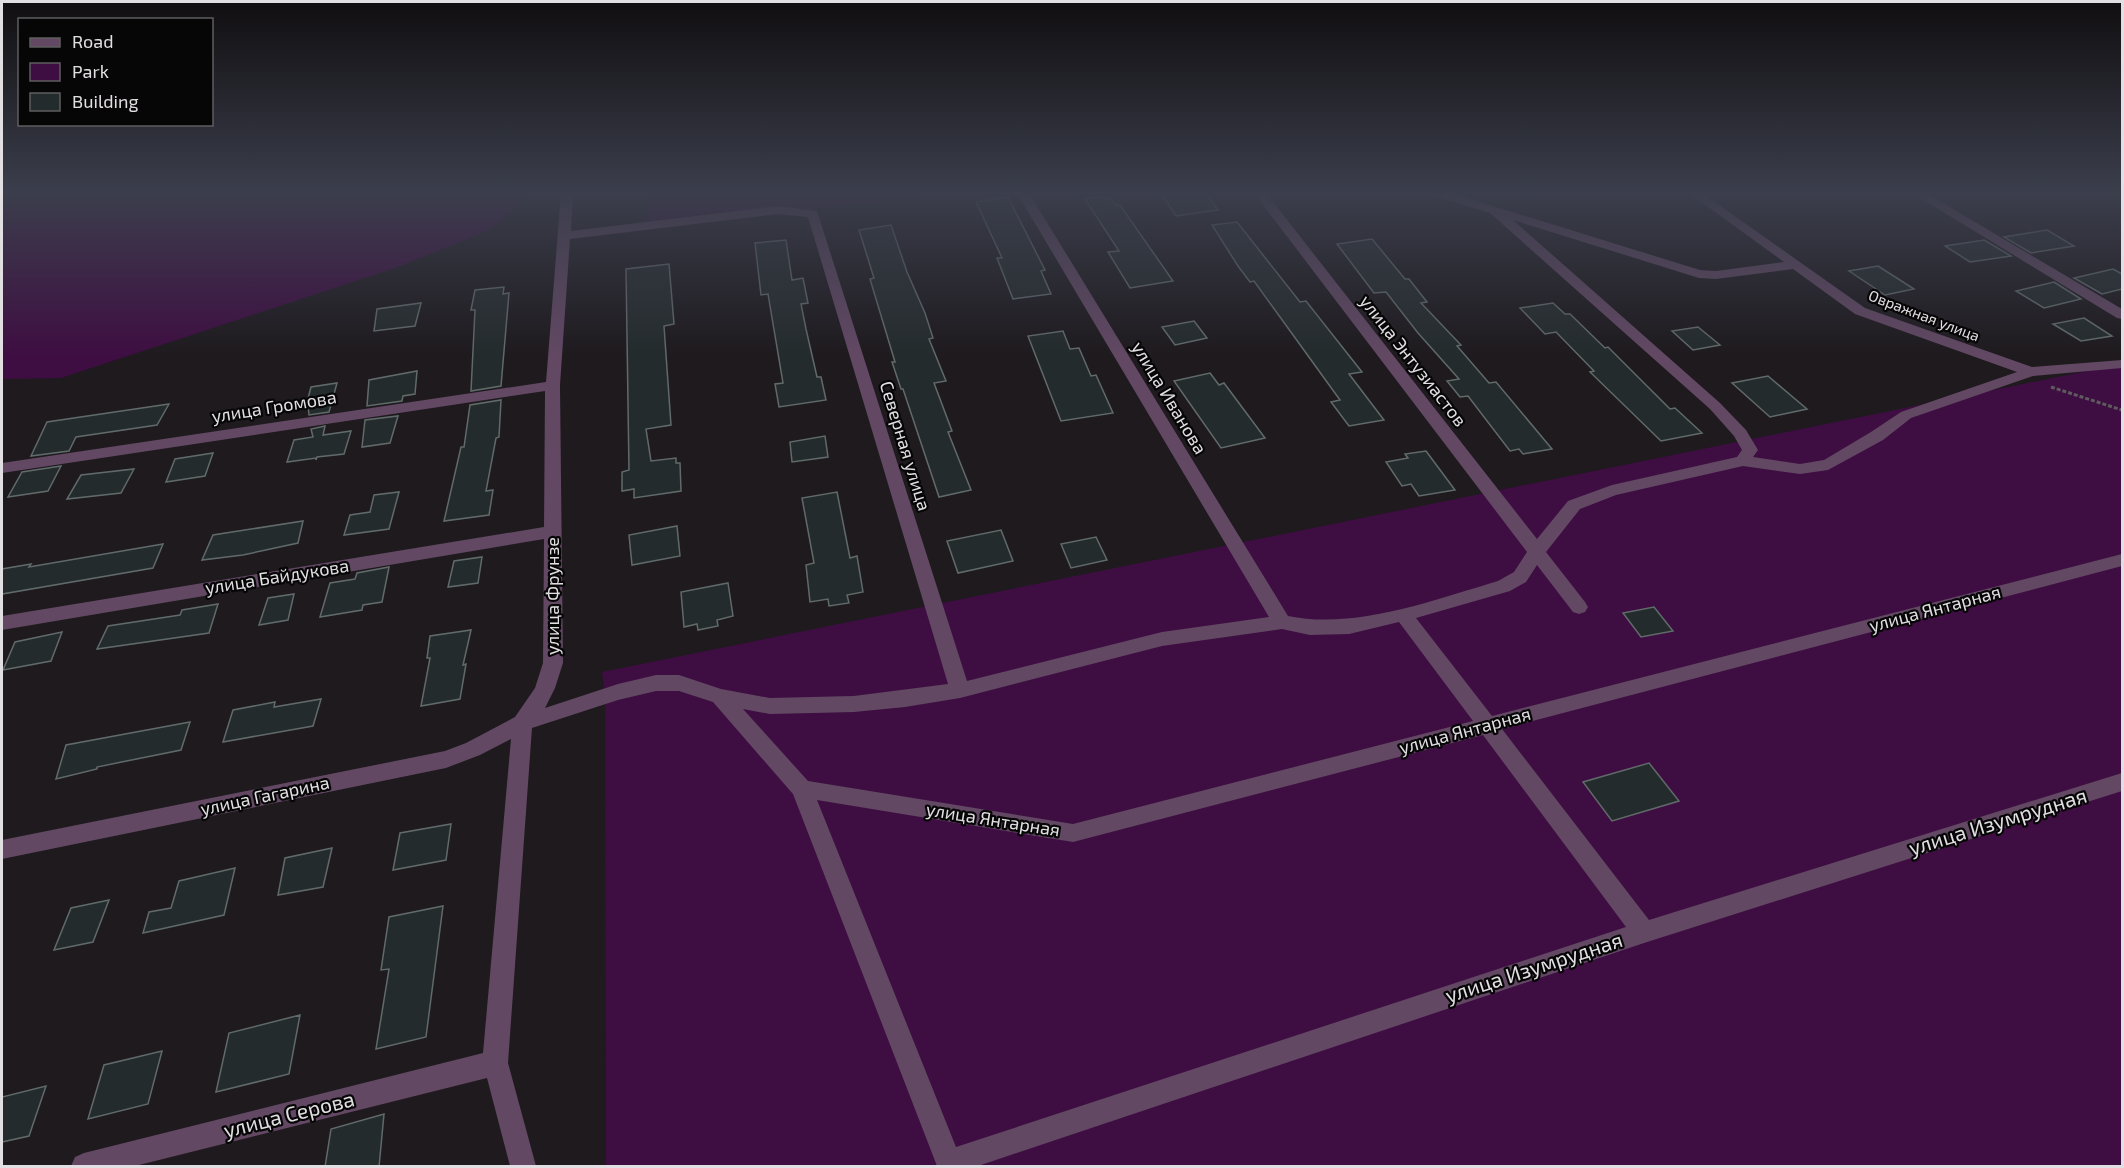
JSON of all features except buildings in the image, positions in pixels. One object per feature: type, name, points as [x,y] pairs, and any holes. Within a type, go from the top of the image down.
[{"type":"street","name":"улица Фрунзе","points":[[522,723],[547,689],[553,663],[553,385],[562,248]]},
{"type":"street","name":"Северная улица","points":[[823,248],[960,690]]},
{"type":"street","name":"улица Иванова","points":[[1056,248],[1282,622]]},
{"type":"street","name":"улица Энтузиастов","points":[[1302,248],[1579,607]]},
{"type":"street","points":[[1536,248],[1715,406],[1740,433],[1750,450],[1743,461]]},
{"type":"street","points":[[1615,248],[1699,274],[1716,275],[1795,265]]},
{"type":"street","name":"Овражная улица","points":[[1771,248],[1860,311],[2025,375]]},
{"type":"street","points":[[2009,248],[2122,315]]},
{"type":"street","points":[[523,1167],[495,1063],[522,723],[618,692],[656,683],[679,683],[720,697],[770,705],[814,706],[905,699],[960,690],[1162,639],[1221,629],[1282,622],[1310,628],[1348,627],[1404,615],[1504,586],[1520,577],[1536,552],[1574,505],[1612,490],[1743,461],[1800,469],[1828,465],[1877,436],[1906,415],[2025,375],[2122,364]]},
{"type":"street","name":"улица Громова","points":[[2,468],[553,385]]},
{"type":"street","name":"улица Байдукова","points":[[2,623],[554,532]]},
{"type":"street","name":"улица Янтарная","points":[[802,789],[1073,833],[2122,560]]},
{"type":"street","points":[[1404,615],[1644,932]]},
{"type":"street","points":[[720,697],[802,789]]},
{"type":"street","name":"улица Гагарина","points":[[2,849],[446,759],[473,749],[522,723]]},
{"type":"street","name":"улица Изумрудная","points":[[802,789],[949,1162],[1644,932],[2122,783]]},
{"type":"street","name":"улица Серова","points":[[84,1167],[495,1063]]},
{"type":"path","points":[[2025,375],[2122,410]]},
{"type":"green space","points":[[2,248],[446,248],[395,268],[61,378],[2,379]]},
{"type":"green space","points":[[2122,364],[2122,1166],[606,1166],[605,695],[602,672]]}]
